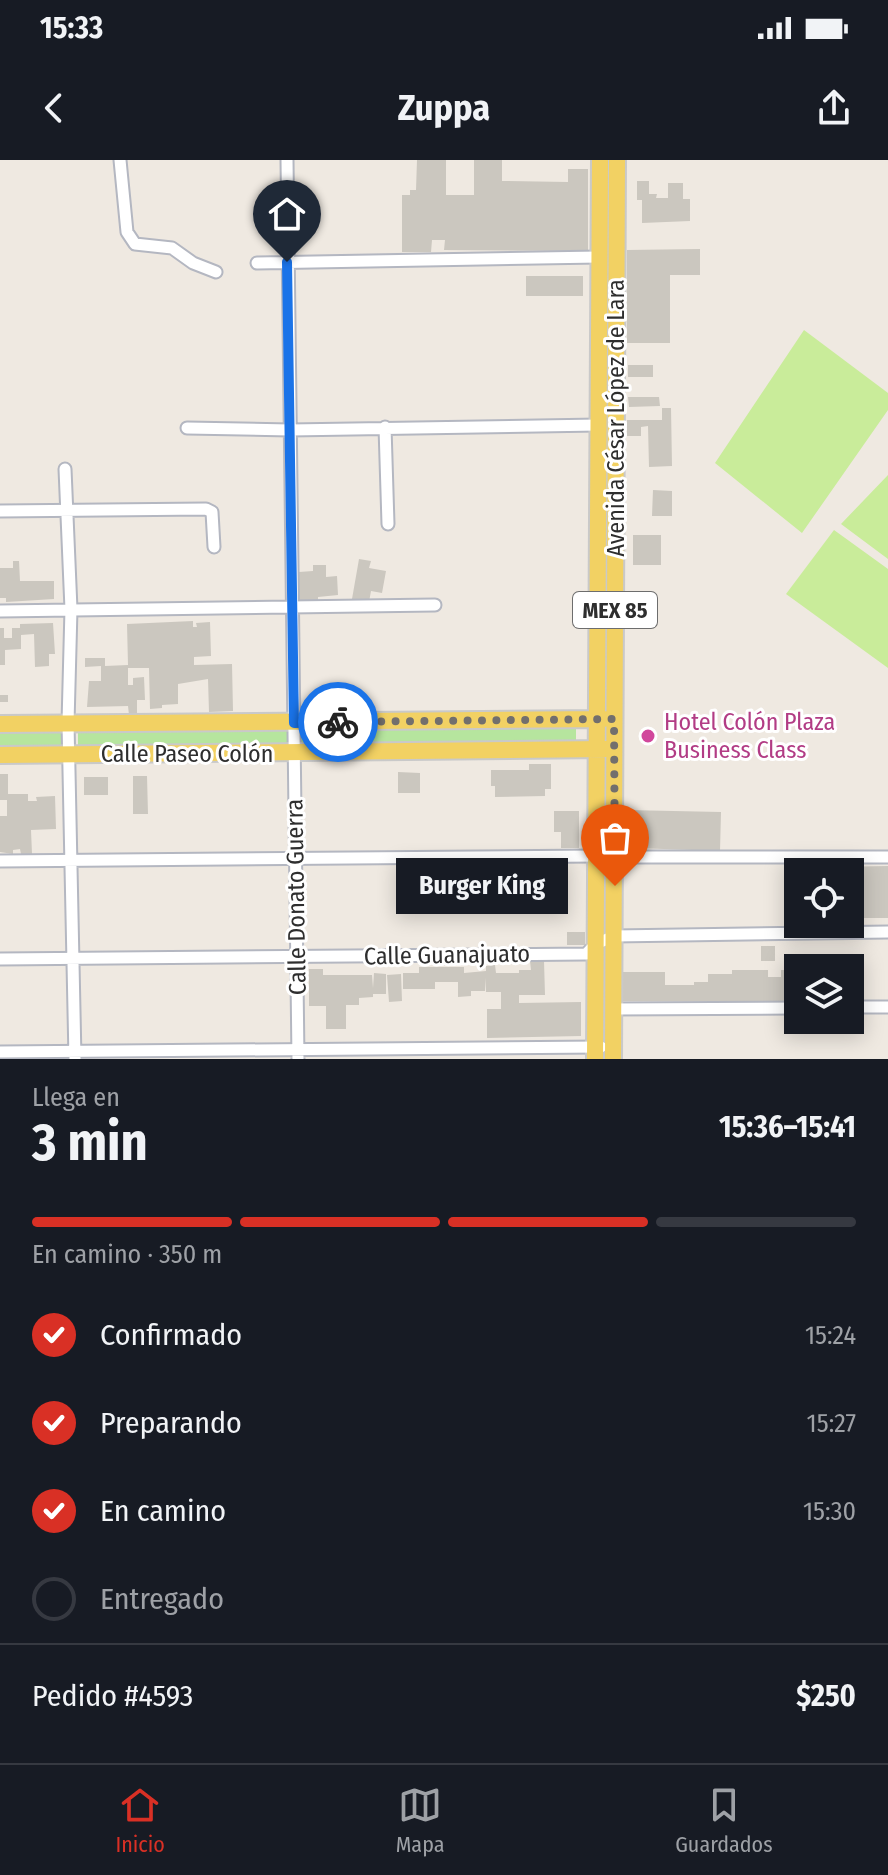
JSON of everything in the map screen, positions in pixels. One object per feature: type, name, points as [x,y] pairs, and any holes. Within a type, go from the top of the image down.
[{"type":"main road","name":"Avenida César López de Lara","points":[[594,1053],[600,160]]},
{"type":"main road","name":"Avenida César López de Lara","points":[[613,1053],[617,160]]},
{"type":"main road","points":[[568,750],[581,738],[580,727],[573,719]]},
{"type":"main road","name":"Calle Paseo Colón","points":[[0,724],[614,719]]},
{"type":"main road","name":"Calle Paseo Colón","points":[[0,755],[614,749]]},
{"type":"street","points":[[120,160],[127,232],[135,244],[172,248],[193,263],[216,272]]},
{"type":"street","name":"Calle Donato Guerra","points":[[287,160],[298,1054]]},
{"type":"street","points":[[257,263],[599,257]]},
{"type":"street","points":[[187,428],[290,430],[598,425]]},
{"type":"street","points":[[385,427],[388,524]]},
{"type":"street","points":[[65,469],[71,609],[68,723],[75,1055]]},
{"type":"street","points":[[0,511],[206,509],[212,512],[214,547]]},
{"type":"street","points":[[0,611],[435,605]]},
{"type":"street","points":[[0,861],[596,856]]},
{"type":"street","points":[[615,857],[888,857]]},
{"type":"street","name":"Calle Guanajuato","points":[[0,959],[586,954],[596,944],[614,936],[888,932]]},
{"type":"street","points":[[864,1007],[888,1007]]},
{"type":"street","points":[[613,1009],[784,1008]]},
{"type":"street","points":[[0,1052],[75,1055],[613,1053]]},
{"type":"green space","points":[[804,330],[888,393],[888,410],[802,533],[715,463]]},
{"type":"green space","points":[[888,475],[888,559],[841,524]]},
{"type":"green space","points":[[834,530],[888,569],[888,668],[786,594]]},
{"type":"green space","points":[[559,722],[576,728],[576,741],[558,747],[301,749],[301,725]]},
{"type":"green space","points":[[291,725],[291,749],[78,749],[78,729]]},
{"type":"green space","points":[[61,729],[62,749],[0,750],[0,730]]},
{"type":"building","points":[[417,160],[446,160],[446,195],[474,195],[474,160],[502,160],[502,181],[568,182],[568,169],[588,169],[588,251],[444,250],[445,240],[432,240],[431,252],[402,252],[402,195],[410,195],[410,190],[416,190]]},
{"type":"building","points":[[637,181],[649,181],[649,194],[657,194],[656,198],[668,198],[668,183],[683,183],[683,199],[690,199],[690,221],[642,223],[642,200],[637,200]]},
{"type":"building","points":[[700,249],[700,275],[670,275],[670,343],[627,343],[627,250]]},
{"type":"building","points":[[526,276],[583,276],[583,296],[526,296]]},
{"type":"building","points":[[628,365],[653,365],[653,377],[628,377]]},
{"type":"building","points":[[628,397],[659,397],[660,406],[629,407]]},
{"type":"building","points":[[662,408],[671,408],[672,466],[649,467],[648,426],[641,427],[641,436],[627,436],[627,420],[662,420]]},
{"type":"building","points":[[653,490],[672,491],[672,516],[652,516]]},
{"type":"building","points":[[633,535],[661,535],[661,565],[633,565]]},
{"type":"building","points":[[359,559],[371,561],[369,568],[386,571],[382,593],[371,591],[369,602],[352,599]]},
{"type":"building","points":[[13,561],[19,561],[20,581],[54,581],[54,599],[6,602],[6,598],[0,598],[0,568],[13,568]]},
{"type":"building","points":[[313,565],[326,565],[326,577],[337,576],[338,595],[318,597],[318,602],[299,600],[299,572],[313,571]]},
{"type":"building","points":[[193,621],[193,627],[197,627],[196,623],[210,622],[211,656],[194,657],[194,665],[232,664],[233,711],[209,712],[208,679],[178,684],[178,704],[150,709],[149,668],[128,668],[128,685],[133,685],[133,678],[144,677],[145,700],[137,700],[137,715],[129,715],[128,706],[87,707],[89,681],[101,681],[101,666],[85,667],[85,658],[105,658],[105,666],[128,665],[127,624]]},
{"type":"building","points":[[53,623],[55,654],[49,654],[49,666],[35,667],[34,634],[21,635],[21,649],[5,650],[5,665],[0,665],[0,628],[4,628],[4,638],[12,638],[12,628],[20,628],[20,624]]},
{"type":"building","points":[[0,695],[8,695],[8,702],[0,702]]},
{"type":"building","points":[[529,764],[551,764],[551,789],[545,789],[545,796],[495,797],[491,770],[529,770]]},
{"type":"building","points":[[398,772],[420,773],[420,793],[398,793]]},
{"type":"building","points":[[0,774],[8,774],[8,794],[28,794],[28,801],[37,801],[36,797],[55,796],[56,829],[31,830],[32,854],[21,854],[20,849],[13,850],[13,854],[0,852],[0,816],[7,816],[7,800],[0,800]]},
{"type":"building","points":[[133,776],[147,776],[148,814],[133,814]]},
{"type":"building","points":[[84,777],[108,777],[108,795],[84,795]]},
{"type":"building","points":[[626,810],[721,812],[720,851],[635,848],[636,819],[626,818]]},
{"type":"building","points":[[554,811],[579,811],[579,848],[561,848],[561,832],[554,832]]},
{"type":"building","points":[[864,866],[888,866],[888,918],[864,918]]},
{"type":"building","points":[[567,932],[585,932],[585,945],[567,945]]},
{"type":"building","points":[[761,946],[775,946],[775,961],[761,961]]},
{"type":"building","points":[[530,961],[544,961],[545,995],[519,995],[519,1003],[581,1002],[581,1036],[487,1038],[487,1009],[501,1009],[501,992],[486,992],[486,978],[485,991],[471,991],[471,996],[458,997],[458,982],[435,982],[435,989],[403,989],[403,973],[419,973],[419,967],[464,967],[464,973],[486,971],[486,966],[495,965],[496,973],[519,973],[519,970],[531,970]]},
{"type":"building","points":[[309,969],[323,969],[323,975],[372,975],[373,988],[374,973],[386,974],[386,994],[359,998],[359,1005],[346,1005],[346,1029],[326,1029],[326,1006],[309,1006]]},
{"type":"building","points":[[732,970],[768,970],[768,977],[781,977],[781,970],[784,970],[784,1001],[622,1001],[622,972],[665,972],[665,985],[694,985],[694,982],[708,982],[708,974],[732,974]]},
{"type":"building","points":[[401,974],[402,1001],[389,1002],[387,975]]},
{"type":"way so far","points":[[338,722],[614,719],[615,886]]},
{"type":"place","name":"Hotel Colón Plaza Business Class","points":[[648,736]]},
{"type":"place","name":"Burger King","points":[[615,886]]},
{"type":"route","points":[[287,262],[294,723],[338,722]]}]
